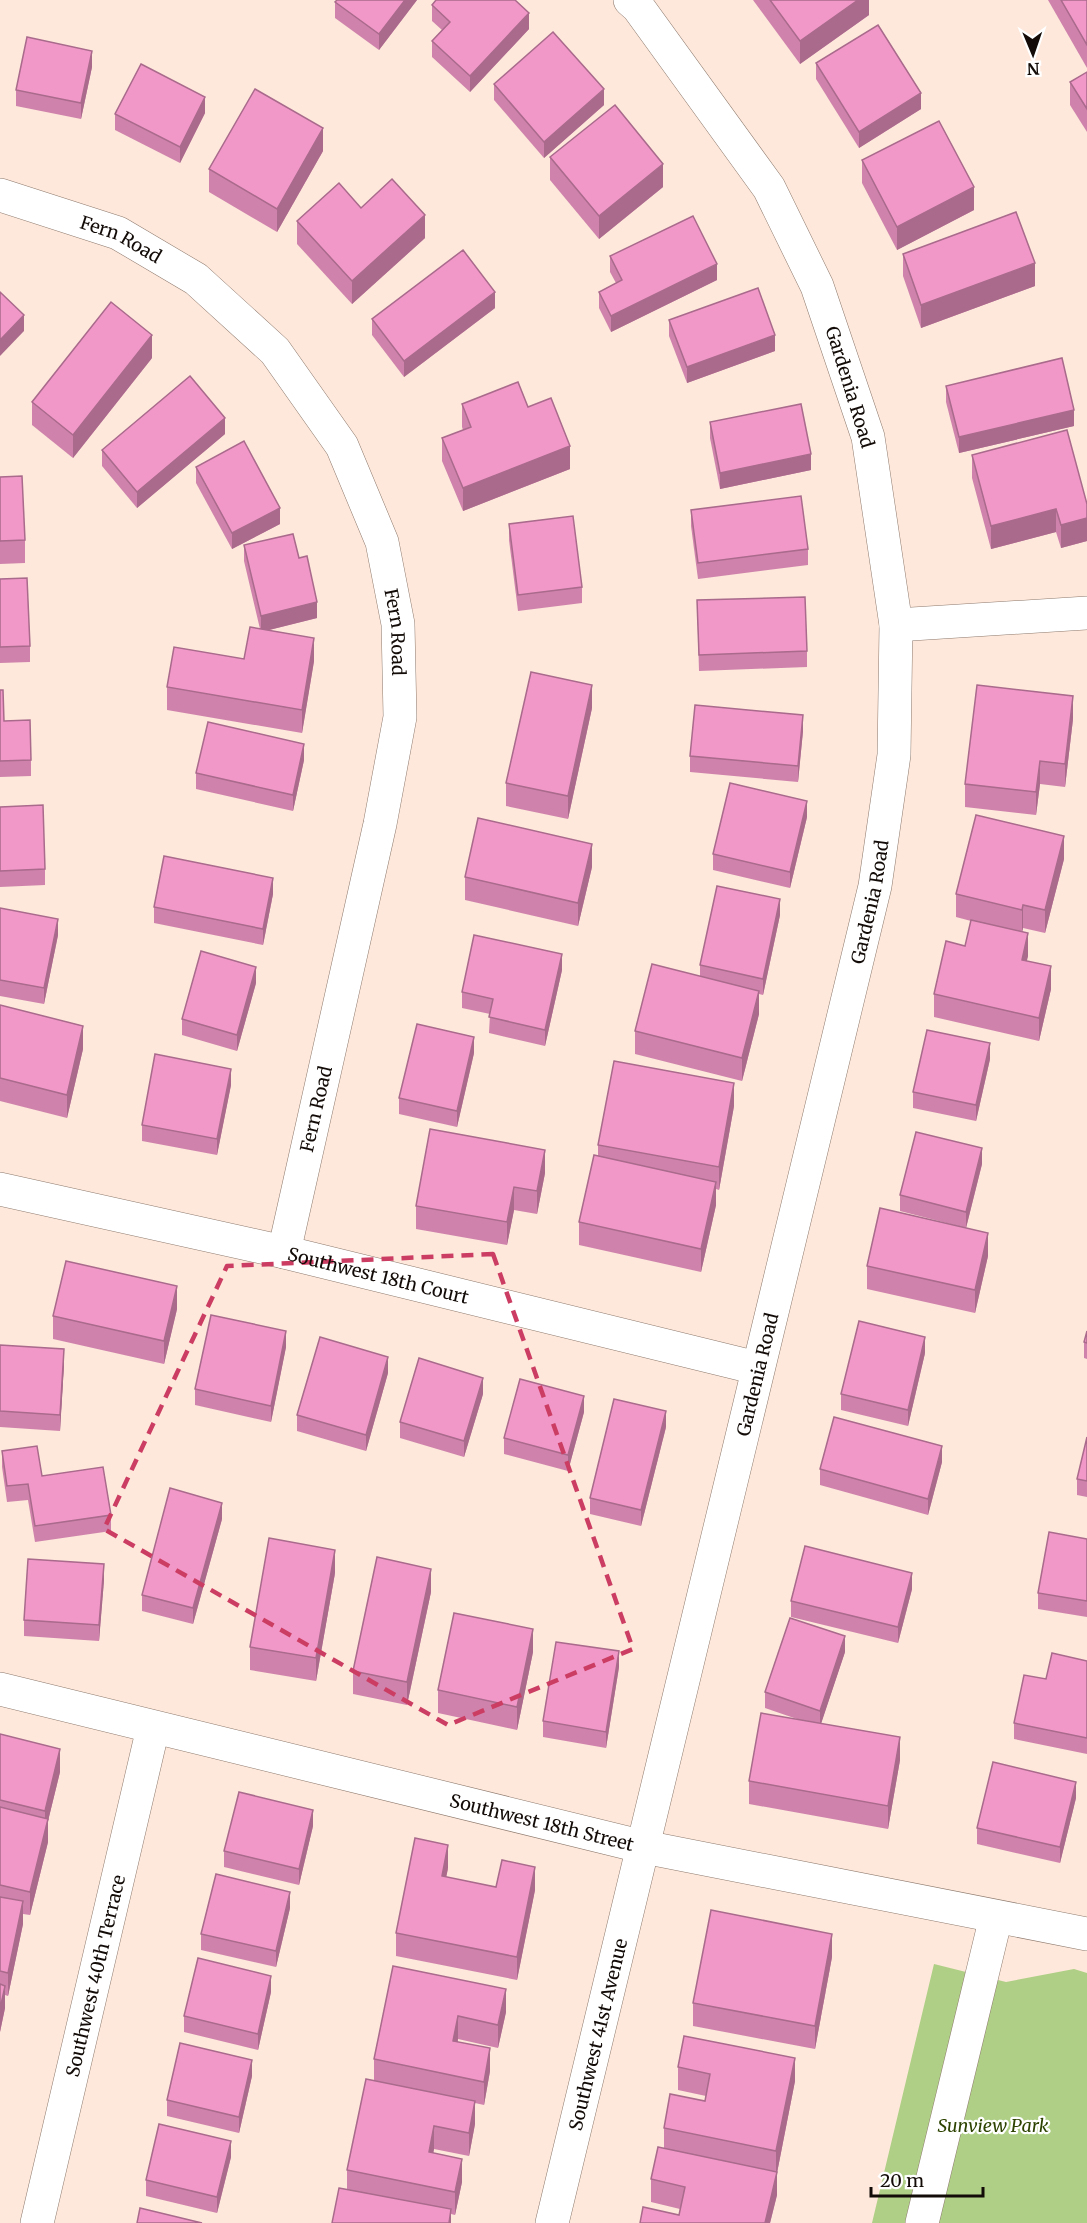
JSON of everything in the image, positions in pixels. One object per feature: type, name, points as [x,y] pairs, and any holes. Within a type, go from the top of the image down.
[{"type":"street","name":"Gardenia Road","points":[[630,0],[638,7],[769,188],[817,286],[868,437],[896,625],[894,755],[875,886],[757,1368],[644,1847]]},
{"type":"street","name":"Fern Road","points":[[0,195],[118,233],[196,279],[276,351],[342,446],[382,542],[398,624],[400,717],[380,824],[284,1252]]},
{"type":"street","points":[[896,625],[1087,613]]},
{"type":"street","name":"Southwest 18th Court","points":[[0,1189],[284,1252],[757,1368]]},
{"type":"street","name":"Southwest 18th Street","points":[[0,1689],[644,1847],[1087,1934]]},
{"type":"street","name":"Southwest 40th Terrace","points":[[37,2223],[153,1728]]},
{"type":"street","name":"Southwest 41st Avenue","points":[[552,2223],[644,1847]]},
{"type":"street","points":[[921,2223],[996,1917]]},
{"type":"highlighted area","points":[[493,1254],[633,1649],[448,1725],[104,1529],[227,1266]]},
{"type":"green space","name":"Sunview Park","points":[[934,1964],[1006,1982],[1074,1969],[1087,1973],[1087,2223],[872,2223]]},
{"type":"building","points":[[337,0],[405,0],[379,34],[335,2]]},
{"type":"building","points":[[436,0],[515,0],[529,13],[470,76],[432,41],[450,22],[432,5]]},
{"type":"building","points":[[770,0],[858,0],[800,41]]},
{"type":"building","points":[[1061,0],[1087,0],[1087,45]]},
{"type":"building","points":[[878,25],[921,93],[859,132],[816,63]]},
{"type":"building","points":[[553,32],[604,89],[544,142],[494,84]]},
{"type":"building","points":[[27,37],[92,51],[81,103],[16,90]]},
{"type":"building","points":[[141,64],[205,97],[180,147],[115,114]]},
{"type":"building","points":[[1087,72],[1087,109],[1070,82]]},
{"type":"building","points":[[255,89],[323,128],[277,209],[209,169]]},
{"type":"building","points":[[615,105],[663,164],[599,216],[550,157]]},
{"type":"building","points":[[939,121],[974,187],[897,227],[862,160]]},
{"type":"building","points":[[392,179],[425,215],[352,281],[297,221],[339,183],[361,208]]},
{"type":"building","points":[[1016,212],[1035,263],[921,305],[903,254]]},
{"type":"building","points":[[693,216],[717,264],[611,316],[599,292],[622,280],[610,256]]},
{"type":"building","points":[[463,250],[495,292],[404,361],[372,319]]},
{"type":"building","points":[[758,288],[775,335],[687,367],[669,320]]},
{"type":"building","points":[[0,292],[24,315],[0,340]]},
{"type":"building","points":[[111,302],[152,335],[73,435],[32,402]]},
{"type":"building","points":[[1062,358],[1074,410],[959,437],[946,386]]},
{"type":"building","points":[[190,376],[225,418],[137,492],[102,450]]},
{"type":"building","points":[[518,382],[528,407],[551,398],[570,446],[463,488],[442,438],[471,427],[462,404]]},
{"type":"building","points":[[801,404],[811,454],[720,473],[710,422]]},
{"type":"building","points":[[1067,430],[1087,504],[1087,518],[1061,525],[1056,509],[991,526],[972,455]]},
{"type":"building","points":[[244,441],[280,508],[232,533],[196,467]]},
{"type":"building","points":[[22,476],[25,540],[0,541],[0,477]]},
{"type":"building","points":[[801,496],[808,549],[698,563],[691,510]]},
{"type":"building","points":[[573,516],[582,587],[518,595],[509,524]]},
{"type":"building","points":[[293,534],[299,558],[307,556],[317,602],[261,616],[244,545]]},
{"type":"building","points":[[27,578],[30,646],[0,647],[0,579]]},
{"type":"building","points":[[805,597],[807,651],[699,655],[697,600]]},
{"type":"building","points":[[250,627],[314,638],[302,710],[167,687],[174,647],[244,659]]},
{"type":"building","points":[[531,672],[592,685],[568,796],[506,783]]},
{"type":"building","points":[[977,685],[1073,696],[1065,764],[1040,761],[1036,792],[965,784]]},
{"type":"building","points":[[0,690],[3,690],[4,721],[30,720],[31,760],[0,761]]},
{"type":"building","points":[[695,705],[803,715],[798,766],[690,756]]},
{"type":"building","points":[[208,722],[304,744],[293,795],[196,773]]},
{"type":"building","points":[[730,783],[807,801],[790,872],[713,854]]},
{"type":"building","points":[[43,805],[45,869],[0,871],[0,807]]},
{"type":"building","points":[[976,815],[1064,836],[1045,910],[1023,905],[1022,910],[956,894]]},
{"type":"building","points":[[478,818],[592,844],[578,903],[465,877]]},
{"type":"building","points":[[164,856],[273,878],[263,929],[154,907]]},
{"type":"building","points":[[717,886],[780,899],[763,979],[700,965]]},
{"type":"building","points":[[0,908],[58,919],[44,988],[0,980]]},
{"type":"building","points":[[971,920],[1028,933],[1022,960],[1051,966],[1039,1018],[934,994],[946,941],[965,946]]},
{"type":"building","points":[[474,935],[562,954],[545,1030],[489,1017],[493,999],[462,992]]},
{"type":"building","points":[[201,951],[256,967],[237,1035],[182,1019]]},
{"type":"building","points":[[652,964],[759,991],[742,1058],[635,1031]]},
{"type":"building","points":[[0,1005],[83,1026],[67,1095],[0,1078]]},
{"type":"building","points":[[417,1024],[474,1037],[457,1111],[399,1098]]},
{"type":"building","points":[[927,1030],[990,1043],[976,1105],[913,1092]]},
{"type":"building","points":[[155,1054],[231,1069],[217,1139],[142,1125]]},
{"type":"building","points":[[614,1061],[734,1083],[719,1167],[598,1145]]},
{"type":"building","points":[[430,1129],[545,1150],[537,1191],[514,1187],[507,1222],[416,1206]]},
{"type":"building","points":[[916,1132],[982,1148],[966,1212],[900,1195]]},
{"type":"building","points":[[594,1155],[716,1182],[701,1249],[579,1222]]},
{"type":"building","points":[[880,1208],[988,1233],[975,1290],[867,1266]]},
{"type":"building","points":[[66,1261],[177,1286],[164,1341],[53,1316]]},
{"type":"building","points":[[211,1315],[286,1331],[271,1406],[195,1389]]},
{"type":"building","points":[[859,1321],[925,1337],[908,1410],[841,1394]]},
{"type":"building","points":[[320,1337],[388,1357],[366,1435],[297,1415]]},
{"type":"building","points":[[0,1345],[64,1349],[60,1415],[0,1411]]},
{"type":"building","points":[[419,1358],[483,1378],[464,1441],[400,1422]]},
{"type":"building","points":[[520,1379],[584,1396],[568,1455],[504,1438]]},
{"type":"building","points":[[614,1399],[666,1411],[641,1510],[590,1498]]},
{"type":"building","points":[[834,1417],[942,1446],[928,1499],[820,1469]]},
{"type":"building","points":[[1087,1437],[1087,1481],[1077,1479]]},
{"type":"building","points":[[37,1446],[42,1476],[103,1467],[111,1515],[35,1526],[28,1484],[7,1486],[2,1451]]},
{"type":"building","points":[[170,1488],[222,1503],[193,1608],[142,1595]]},
{"type":"building","points":[[1049,1532],[1087,1539],[1087,1601],[1038,1593]]},
{"type":"building","points":[[269,1538],[335,1550],[316,1658],[250,1647]]},
{"type":"building","points":[[805,1546],[912,1573],[898,1627],[791,1601]]},
{"type":"building","points":[[377,1557],[431,1569],[407,1682],[353,1671]]},
{"type":"building","points":[[28,1559],[104,1564],[99,1625],[24,1620]]},
{"type":"building","points":[[454,1613],[533,1629],[517,1707],[438,1690]]},
{"type":"building","points":[[790,1618],[845,1636],[820,1711],[765,1692]]},
{"type":"building","points":[[556,1642],[619,1651],[606,1732],[543,1721]]},
{"type":"building","points":[[1052,1653],[1087,1661],[1087,1738],[1014,1723],[1024,1675],[1046,1679]]},
{"type":"building","points":[[761,1713],[900,1737],[888,1806],[749,1781]]},
{"type":"building","points":[[0,1734],[60,1749],[45,1811],[0,1800]]},
{"type":"building","points":[[993,1762],[1076,1782],[1060,1847],[977,1828]]},
{"type":"building","points":[[239,1792],[313,1810],[299,1869],[224,1851]]},
{"type":"building","points":[[0,1807],[48,1819],[30,1892],[0,1885]]},
{"type":"building","points":[[415,1838],[448,1845],[442,1876],[496,1887],[502,1860],[535,1867],[517,1957],[396,1933]]},
{"type":"building","points":[[216,1874],[290,1892],[276,1951],[201,1934]]},
{"type":"building","points":[[0,1897],[23,1901],[8,1973],[0,1971]]},
{"type":"building","points":[[711,1910],[832,1934],[815,2026],[693,2003]]},
{"type":"building","points":[[198,1958],[271,1976],[258,2034],[184,2016]]},
{"type":"building","points":[[393,1966],[506,1989],[498,2025],[458,2016],[453,2041],[490,2048],[484,2082],[374,2059]]},
{"type":"building","points":[[0,1984],[5,1986],[0,2009]]},
{"type":"building","points":[[684,2036],[795,2058],[776,2151],[664,2128],[670,2094],[705,2101],[710,2074],[678,2067]]},
{"type":"building","points":[[180,2043],[252,2060],[239,2117],[167,2100]]},
{"type":"building","points":[[366,2079],[475,2101],[469,2133],[434,2126],[429,2152],[462,2159],[455,2192],[347,2170]]},
{"type":"building","points":[[159,2124],[231,2141],[217,2197],[146,2180]]},
{"type":"building","points":[[658,2147],[777,2172],[765,2223],[640,2223],[643,2207],[679,2215],[685,2187],[651,2179]]},
{"type":"building","points":[[339,2188],[451,2209],[449,2223],[332,2223]]},
{"type":"building","points":[[140,2208],[202,2223],[137,2223]]}]
